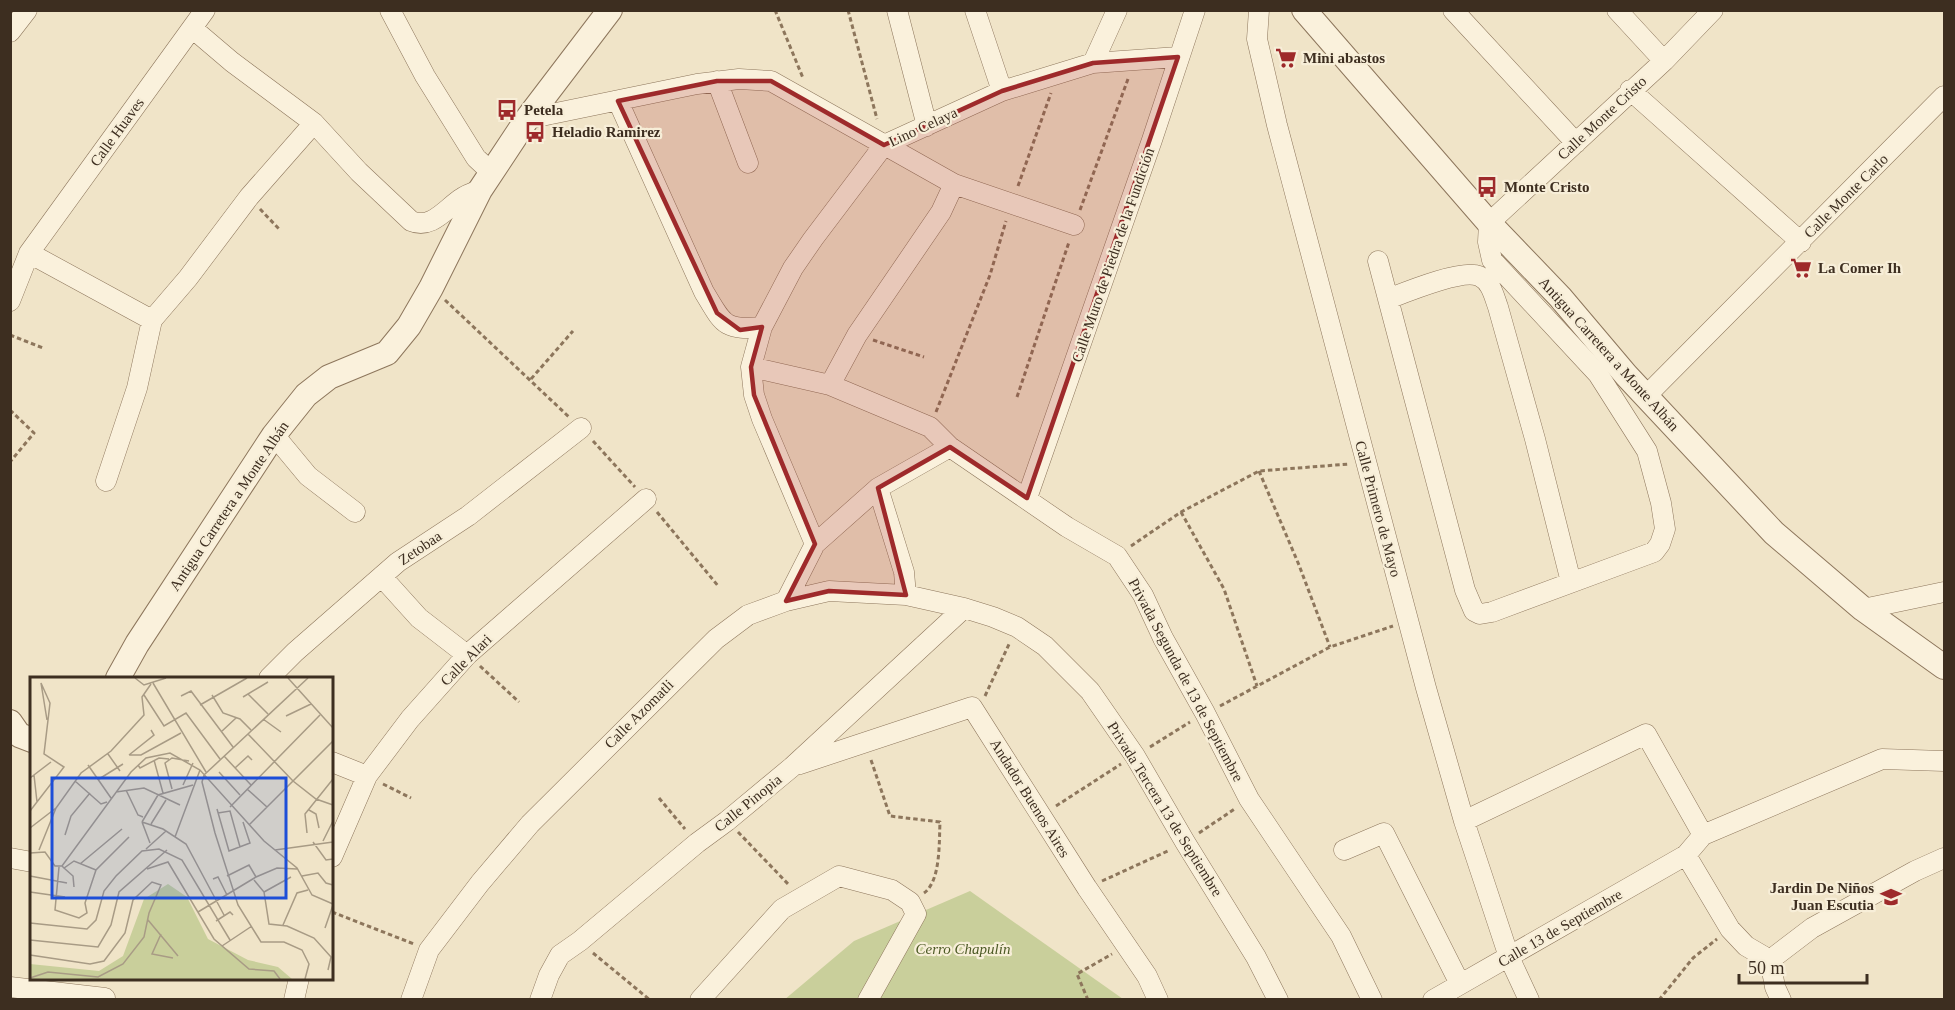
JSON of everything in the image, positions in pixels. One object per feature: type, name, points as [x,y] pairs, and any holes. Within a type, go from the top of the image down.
[{"type":"street","points":[[10,32],[27,10]]},
{"type":"street","name":"Calle Huaves","points":[[29,253],[205,10]]},
{"type":"street","points":[[192,28],[232,62],[314,123],[359,172],[411,221],[419,225],[431,221],[463,196],[486,182],[476,158],[436,95],[390,10]]},
{"type":"street","name":"Antigua Carretera a Monte Albán","points":[[119,677],[137,644],[274,435],[306,396],[329,378],[387,353],[409,326],[486,182],[527,119],[610,10]]},
{"type":"street","points":[[897,10],[927,126]]},
{"type":"street","points":[[975,10],[1002,91]]},
{"type":"street","points":[[1093,63],[1117,10]]},
{"type":"street","name":"Calle Muro de Piedra de la Fundición","points":[[1027,498],[1149,152],[1195,10]]},
{"type":"street","name":"Calle Primero de Mayo","points":[[1259,10],[1257,39],[1277,125],[1408,621],[1464,820],[1509,957],[1529,999]]},
{"type":"street","name":"Antigua Carretera a Monte Albán","points":[[1304,10],[1489,223],[1560,297],[1646,396],[1774,533],[1863,609],[1944,667]]},
{"type":"street","points":[[1453,10],[1576,143]]},
{"type":"street","points":[[1617,10],[1664,61]]},
{"type":"street","name":"Calle Monte Cristo","points":[[1489,223],[1630,90],[1664,61],[1713,10]]},
{"type":"street","name":"Lino Celaya","points":[[751,367],[762,327],[793,268],[884,145],[1002,91],[1093,63],[1178,57]]},
{"type":"street","points":[[527,119],[717,81],[739,79],[771,81],[954,184],[1074,225]]},
{"type":"street","points":[[717,81],[748,163]]},
{"type":"street","points":[[1630,90],[1801,242]]},
{"type":"street","name":"Calle Monte Carlo","points":[[1646,396],[1944,96]]},
{"type":"street","points":[[618,101],[704,292],[717,313],[728,326],[740,330],[762,327]]},
{"type":"street","points":[[106,481],[137,388],[152,320],[188,278],[249,197],[314,123]]},
{"type":"street","points":[[830,385],[857,335],[941,212],[954,184]]},
{"type":"street","points":[[1378,261],[1465,590],[1474,611],[1480,614],[1492,612],[1654,552],[1660,544],[1665,529],[1661,503],[1647,451],[1598,374],[1492,260],[1488,242],[1489,223]]},
{"type":"street","points":[[10,267],[29,253]]},
{"type":"street","points":[[10,301],[29,253]]},
{"type":"street","points":[[29,253],[152,320]]},
{"type":"street","points":[[1388,299],[1462,275],[1477,275],[1489,286],[1498,307],[1535,439],[1571,582]]},
{"type":"street","points":[[815,544],[754,396],[751,367],[830,385],[930,427]]},
{"type":"street","name":"Privada Segunda de 13 de Septiembre","points":[[930,427],[950,447],[1067,527],[1117,556],[1143,595],[1163,638],[1249,799],[1341,936],[1372,999]]},
{"type":"street","name":"Zetobaa","points":[[270,677],[295,652],[398,562],[468,516],[581,428]]},
{"type":"street","points":[[274,435],[308,476],[355,512]]},
{"type":"street","points":[[786,601],[815,544],[878,488],[950,447]]},
{"type":"street","points":[[878,488],[904,572],[906,595]]},
{"type":"street","name":"Calle Alari","points":[[333,855],[367,776],[410,719],[467,655],[646,499]]},
{"type":"street","points":[[382,577],[419,618],[467,655]]},
{"type":"street","name":"Calle Azomatli","points":[[411,999],[429,950],[480,883],[530,824],[716,639],[748,615],[786,601],[830,591],[906,595],[964,608]]},
{"type":"street","points":[[1863,609],[1944,592]]},
{"type":"street","name":"Privada Tercera 13 de Septiembre","points":[[964,608],[1017,627],[1045,646],[1090,691],[1135,756],[1256,957],[1278,999]]},
{"type":"street","name":"Calle Pinopia","points":[[540,999],[560,955],[792,767],[964,608]]},
{"type":"street","points":[[792,767],[972,707]]},
{"type":"street","name":"Andador Buenos Aires","points":[[972,707],[1087,888],[1147,976],[1158,999]]},
{"type":"street","points":[[10,722],[19,735],[30,739]]},
{"type":"street","points":[[836,728],[848,748]]},
{"type":"street","points":[[1464,820],[1646,734],[1703,835],[1882,759],[1944,761]]},
{"type":"street","points":[[333,762],[367,776]]},
{"type":"street","points":[[1344,850],[1384,833],[1460,984]]},
{"type":"street","name":"Calle 13 de Septiembre","points":[[1433,999],[1686,855],[1703,835]]},
{"type":"street","points":[[1686,855],[1730,929],[1746,946],[1770,960],[1775,987],[1781,999]]},
{"type":"street","points":[[10,858],[30,862]]},
{"type":"street","points":[[1770,960],[1812,928],[1915,871],[1944,858]]},
{"type":"street","points":[[700,999],[782,909],[839,876],[892,890],[910,902],[916,914],[868,999]]},
{"type":"street","points":[[294,999],[299,980]]},
{"type":"street","points":[[10,987],[105,998]]},
{"type":"path","points":[[775,10],[814,106]]},
{"type":"path","points":[[848,10],[884,145]]},
{"type":"path","points":[[930,427],[990,275],[1011,204],[1058,74]]},
{"type":"path","points":[[249,197],[279,229]]},
{"type":"path","points":[[431,288],[581,428]]},
{"type":"path","points":[[531,380],[573,331]]},
{"type":"path","points":[[10,335],[43,348]]},
{"type":"path","points":[[857,335],[924,357]]},
{"type":"path","points":[[10,410],[34,434],[10,462]]},
{"type":"path","points":[[1117,556],[1181,512],[1259,471],[1366,463]]},
{"type":"path","points":[[1259,471],[1299,565],[1330,647]]},
{"type":"path","points":[[1181,512],[1224,590],[1257,687]]},
{"type":"path","points":[[1041,815],[1205,713],[1330,647],[1408,621]]},
{"type":"path","points":[[972,707],[982,700],[1017,627]]},
{"type":"path","points":[[467,655],[519,702]]},
{"type":"path","points":[[848,748],[872,761],[890,816],[940,822],[939,852],[930,888],[910,902]]},
{"type":"path","points":[[367,776],[411,798]]},
{"type":"path","points":[[659,798],[697,843]]},
{"type":"path","points":[[727,820],[802,898]]},
{"type":"path","points":[[333,912],[429,950]]},
{"type":"path","points":[[1659,999],[1694,958],[1730,929]]},
{"type":"path","points":[[580,941],[650,999]]},
{"type":"path","points":[[1088,999],[1077,974],[1126,945]]},
{"type":"highlighted area","points":[[1178,57],[1027,498],[950,447],[878,488],[906,595],[829,591],[786,601],[815,544],[754,395],[751,367],[762,327],[740,330],[717,313],[618,101],[717,81],[771,81],[884,145],[1002,91],[1093,63]]},
{"type":"green space","name":"Cerro Chapulín","points":[[970,891],[1123,999],[784,1000],[854,941]]},
{"type":"place","name":"Mini abastos","points":[[1286,58]]},
{"type":"place","name":"Petela","points":[[507,110]]},
{"type":"place","name":"Heladio Ramirez","points":[[535,132]]},
{"type":"place","name":"Monte Cristo","points":[[1487,187]]},
{"type":"place","name":"La Comer Ih","points":[[1801,268]]},
{"type":"place","name":"Jardin De Niños Juan Escutia","points":[[1891,897]]}]
